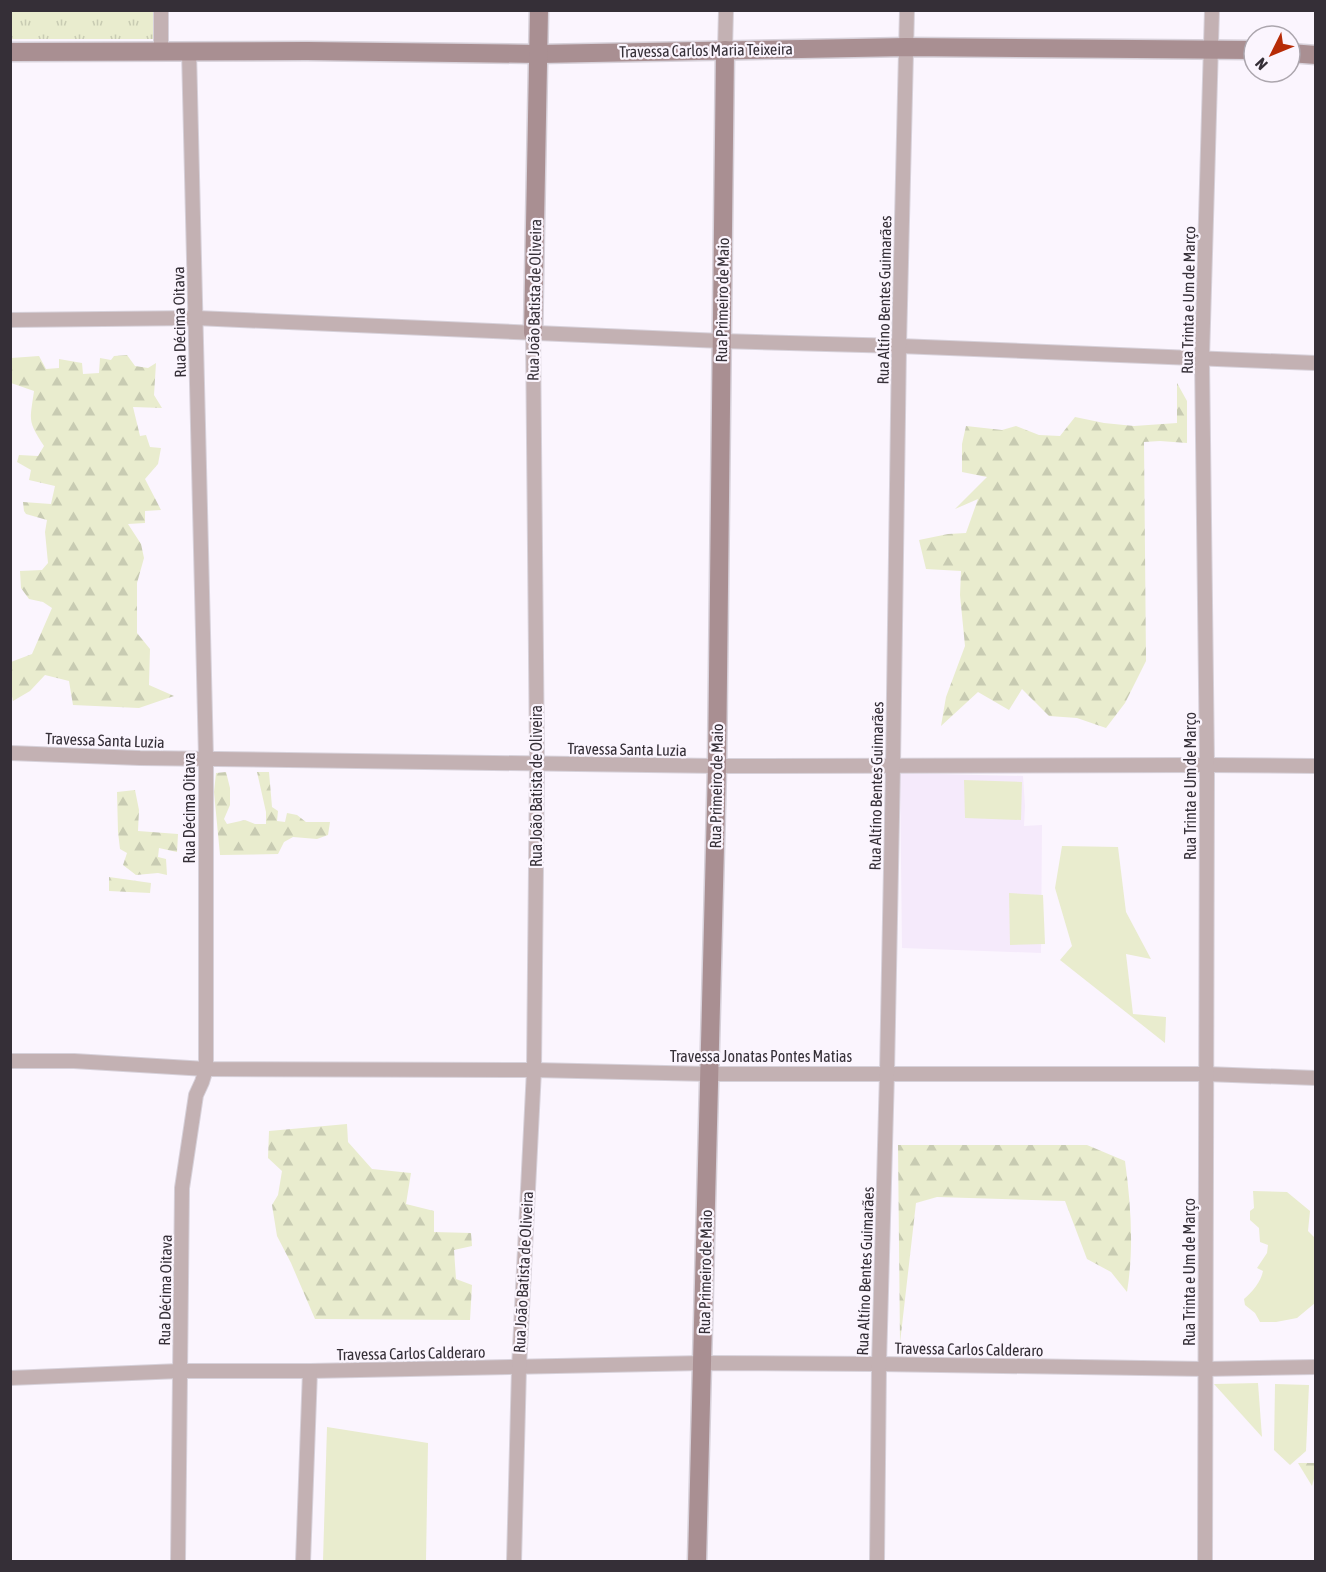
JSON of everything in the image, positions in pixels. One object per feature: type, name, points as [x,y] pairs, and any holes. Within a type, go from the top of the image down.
[{"type":"street","points":[[161,10],[161,52]]},
{"type":"street","name":"Rua João Batista de Oliveira","points":[[514,1562],[519,1368],[534,1070],[537,764],[533,333],[539,10]]},
{"type":"street","name":"Rua Primeiro de Maio","points":[[697,1562],[717,766],[726,10]]},
{"type":"street","name":"Rua Altíno Bentes Guimarães","points":[[877,1562],[879,1364],[887,1073],[907,10]]},
{"type":"street","name":"Rua Trinta e Um de Março","points":[[1205,1562],[1207,765],[1202,358],[1212,10]]},
{"type":"street","name":"Travessa Carlos Maria Teixeira","points":[[10,52],[307,51],[539,54],[906,47],[1242,49]]},
{"type":"street","name":"Rua Décima Oitava","points":[[178,1562],[182,1188],[196,1095],[206,1070],[206,758],[189,51]]},
{"type":"street","points":[[10,320],[196,318],[722,341],[1316,363]]},
{"type":"street","name":"Travessa Santa Luzia","points":[[10,753],[140,758],[717,766],[1316,766]]},
{"type":"street","points":[[10,1061],[74,1062],[206,1070]]},
{"type":"street","name":"Travessa Jonatas Pontes Matias","points":[[206,1070],[534,1070],[709,1074],[1206,1074],[1316,1078]]},
{"type":"street","name":"Travessa Carlos Calderaro","points":[[10,1378],[180,1371],[519,1368],[703,1363],[1205,1369],[1316,1367]]},
{"type":"street","points":[[303,1562],[310,1371]]},
{"type":"shaded area","points":[[900,773],[1023,776],[1024,826],[1042,825],[1041,953],[902,948]]},
{"type":"green space","points":[[10,11],[154,11],[153,39],[11,39]]},
{"type":"green space","points":[[127,355],[135,366],[148,368],[156,363],[154,395],[162,408],[133,407],[140,436],[146,435],[150,447],[161,448],[158,464],[145,479],[161,510],[145,511],[145,523],[128,524],[141,544],[144,558],[137,583],[137,633],[150,649],[149,685],[174,696],[139,708],[73,705],[69,681],[45,675],[30,691],[13,701],[11,662],[32,654],[52,608],[43,602],[29,599],[21,588],[20,571],[42,570],[48,563],[45,532],[47,520],[26,514],[23,502],[51,504],[55,486],[29,480],[31,470],[17,462],[19,455],[38,456],[44,446],[31,420],[34,391],[11,383],[11,358],[39,356],[46,369],[59,368],[59,359],[82,363],[83,374],[99,373],[100,358],[111,360],[114,356]]},
{"type":"green space","points":[[1177,383],[1187,401],[1187,443],[1144,442],[1146,661],[1125,703],[1106,728],[1077,718],[1049,716],[1022,689],[1009,710],[978,692],[941,726],[946,697],[965,646],[960,595],[961,571],[926,569],[919,540],[966,533],[978,499],[955,509],[987,477],[962,472],[962,444],[966,426],[1002,430],[1016,426],[1039,435],[1060,436],[1075,417],[1134,426],[1177,423]]},
{"type":"green space","points":[[226,772],[230,788],[230,805],[224,819],[227,824],[245,820],[255,824],[266,824],[266,812],[257,772],[269,772],[272,807],[278,811],[277,821],[285,822],[287,813],[297,815],[306,822],[330,822],[328,835],[317,839],[293,837],[284,842],[278,854],[220,855],[214,792],[216,773]]},
{"type":"green space","points":[[964,780],[1022,782],[1021,820],[965,818]]},
{"type":"green space","points":[[135,790],[139,810],[138,831],[178,834],[177,852],[159,848],[158,857],[166,859],[167,875],[158,873],[136,875],[123,865],[127,853],[120,849],[117,792]]},
{"type":"green space","points":[[1062,846],[1118,847],[1126,912],[1151,959],[1126,954],[1133,1014],[1166,1017],[1165,1043],[1060,960],[1072,946],[1055,888]]},
{"type":"green space","points":[[109,877],[151,883],[150,893],[109,891]]},
{"type":"green space","points":[[1009,893],[1043,895],[1045,944],[1010,945]]},
{"type":"green space","points":[[347,1124],[348,1142],[372,1169],[411,1173],[406,1204],[434,1211],[434,1232],[471,1233],[472,1246],[454,1250],[456,1279],[472,1285],[470,1320],[315,1319],[277,1236],[272,1205],[278,1195],[282,1171],[268,1158],[269,1131]]},
{"type":"green space","points":[[898,1145],[1087,1145],[1125,1161],[1131,1227],[1127,1292],[1111,1272],[1087,1259],[1065,1201],[937,1197],[916,1203],[900,1343]]},
{"type":"green space","points":[[1253,1191],[1287,1192],[1310,1211],[1308,1231],[1315,1238],[1315,1303],[1297,1318],[1260,1322],[1255,1313],[1245,1305],[1244,1299],[1262,1275],[1263,1271],[1257,1268],[1267,1253],[1268,1245],[1260,1242],[1259,1228],[1250,1220],[1250,1211],[1254,1208]]},
{"type":"green space","points":[[1258,1383],[1262,1437],[1214,1384]]},
{"type":"green space","points":[[1275,1384],[1309,1385],[1306,1451],[1290,1465],[1274,1450]]},
{"type":"green space","points":[[327,1427],[428,1443],[426,1561],[323,1561]]},
{"type":"green space","points":[[1298,1463],[1315,1463],[1312,1486]]}]
